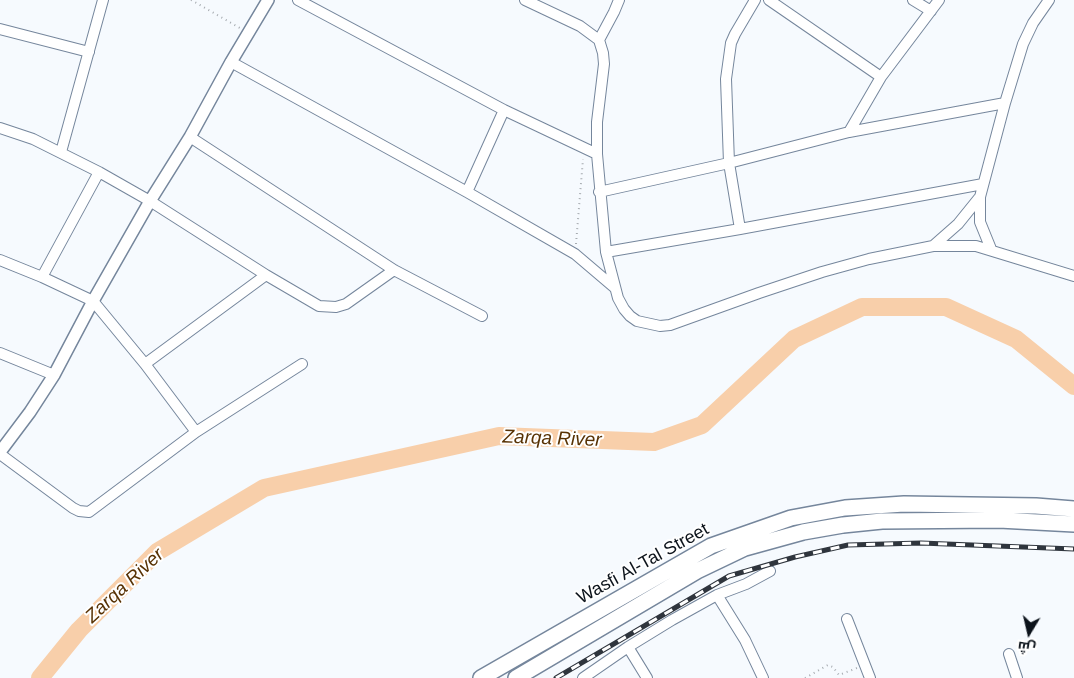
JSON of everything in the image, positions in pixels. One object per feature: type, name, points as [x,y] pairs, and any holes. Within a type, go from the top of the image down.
[{"type":"main road","name":"Wasfi Al-Tal Street","points":[[481,678],[703,550],[791,518],[845,508],[904,504],[1036,506],[1074,509]]},
{"type":"main road","name":"Wasfi Al-Tal Street","points":[[516,678],[697,571],[746,548],[794,535],[843,525],[882,521],[999,520],[1074,524]]},
{"type":"street","points":[[61,152],[103,0]]},
{"type":"street","points":[[268,0],[190,137],[150,201],[93,301],[54,375],[0,453],[73,508],[88,512],[196,432],[302,364]]},
{"type":"street","points":[[298,0],[504,110],[596,154]]},
{"type":"street","points":[[525,0],[580,26],[599,40],[604,64],[597,122],[596,154],[599,192],[606,252],[615,288],[624,309],[630,316],[646,324],[670,325],[822,272],[869,259],[933,246],[961,245],[990,249],[1074,276]]},
{"type":"street","points":[[599,40],[619,0]]},
{"type":"street","points":[[740,229],[729,163],[726,80],[728,56],[735,34],[755,0]]},
{"type":"street","points":[[769,0],[881,77]]},
{"type":"street","points":[[914,0],[932,11]]},
{"type":"street","points":[[850,132],[881,77],[939,0]]},
{"type":"street","points":[[990,249],[980,222],[980,197],[983,184],[1005,103],[1028,32],[1049,0]]},
{"type":"street","points":[[0,29],[88,52]]},
{"type":"street","points":[[231,62],[467,192],[575,254],[615,288]]},
{"type":"street","points":[[599,192],[729,163],[850,132],[1005,103]]},
{"type":"street","points":[[467,192],[504,110]]},
{"type":"street","points":[[0,128],[33,139],[99,172],[150,201],[266,275],[319,306],[336,306],[354,300],[394,270]]},
{"type":"street","points":[[190,137],[394,270],[482,316]]},
{"type":"street","points":[[42,277],[99,172]]},
{"type":"street","points":[[606,252],[983,184]]},
{"type":"street","points":[[933,246],[958,224],[980,197]]},
{"type":"street","points":[[0,260],[93,301],[145,364],[196,432]]},
{"type":"street","points":[[145,364],[266,275]]},
{"type":"street","points":[[0,353],[54,375]]},
{"type":"street","points":[[583,678],[628,647],[717,595],[746,584],[770,571]]},
{"type":"street","points":[[717,595],[745,640],[763,678]]},
{"type":"street","points":[[847,619],[870,678]]},
{"type":"street","points":[[628,647],[647,678]]},
{"type":"street","points":[[1009,654],[1017,678]]},
{"type":"path","points":[[192,0],[249,33]]},
{"type":"path","points":[[575,254],[584,149]]},
{"type":"path","points":[[805,678],[828,665],[831,665],[840,675],[864,664]]},
{"type":"waterway","name":"Zarqa River","points":[[40,678],[79,630],[157,552],[264,488],[499,436],[654,442],[702,425],[794,339],[862,307],[946,307],[1016,339],[1074,386]]},
{"type":"railway","points":[[556,678],[729,576],[795,557],[848,545],[921,543],[1074,549]]}]
